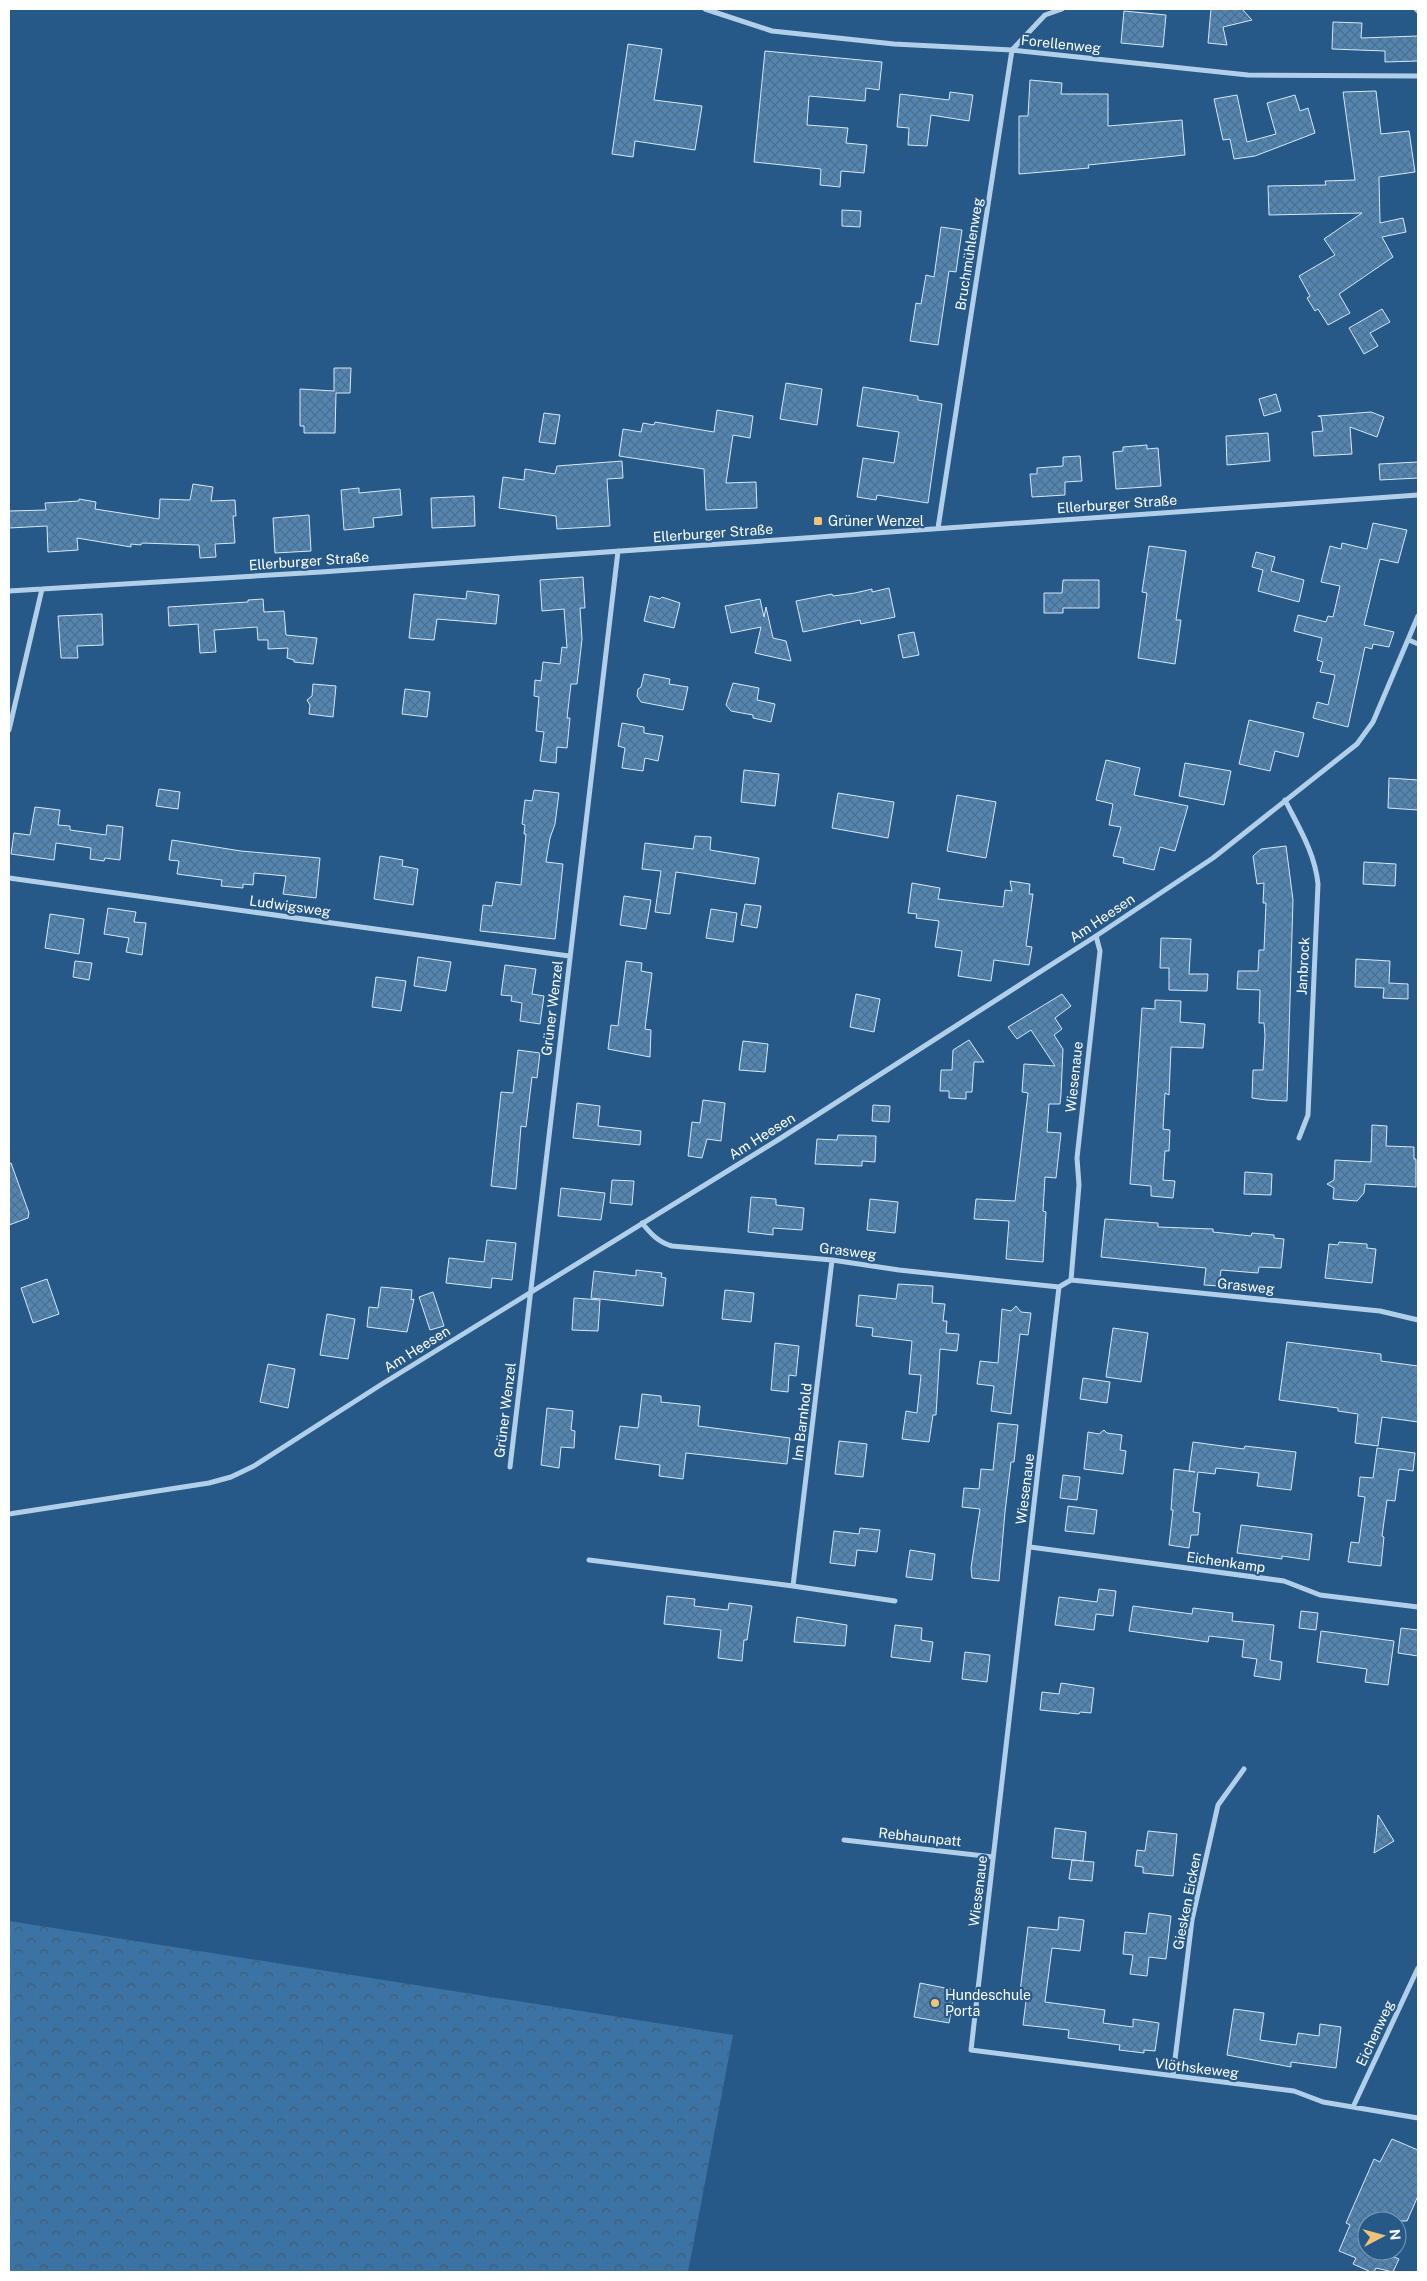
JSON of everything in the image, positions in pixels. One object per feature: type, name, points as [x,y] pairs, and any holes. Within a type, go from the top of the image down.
[{"type":"street","name":"Forellenweg","points":[[705,9],[772,31],[894,44],[1012,50],[1248,75],[1418,76]]},
{"type":"street","points":[[1012,50],[1044,15],[1062,9]]},
{"type":"street","name":"Bruchmühlenweg","points":[[938,528],[1012,50]]},
{"type":"street","name":"Ellerburger Straße","points":[[9,591],[321,572],[1418,495]]},
{"type":"street","name":"Grüner Wenzel","points":[[510,1467],[618,551]]},
{"type":"street","points":[[9,730],[42,589]]},
{"type":"street","name":"Am Heesen","points":[[9,1514],[208,1483],[231,1477],[254,1466],[781,1138],[1096,936],[1213,858],[1357,744],[1373,722],[1418,616]]},
{"type":"street","points":[[1409,640],[1418,644]]},
{"type":"street","name":"Janbrock","points":[[1285,800],[1311,850],[1316,866],[1318,884],[1308,1115],[1299,1138]]},
{"type":"street","name":"Ludwigsweg","points":[[9,878],[569,956]]},
{"type":"street","name":"Wiesenaue","points":[[1071,1280],[1079,1185],[1076,1158],[1100,951],[1096,936]]},
{"type":"street","name":"Grasweg","points":[[642,1223],[651,1235],[661,1243],[672,1246],[832,1260],[899,1270],[1060,1287]]},
{"type":"street","name":"Im Barnhold","points":[[794,1586],[832,1260]]},
{"type":"street","points":[[1060,1287],[1071,1280]]},
{"type":"street","name":"Grasweg","points":[[1071,1280],[1380,1311],[1418,1320]]},
{"type":"street","name":"Wiesenaue","points":[[971,2050],[1060,1287]]},
{"type":"street","name":"Eichenkamp","points":[[1030,1547],[1284,1582],[1320,1594],[1418,1607]]},
{"type":"street","points":[[589,1560],[895,1601]]},
{"type":"street","name":"Giesken Eicken","points":[[1173,2076],[1192,1920],[1218,1805],[1244,1768]]},
{"type":"street","name":"Rebhaunpatt","points":[[844,1840],[993,1856]]},
{"type":"street","name":"Eichenweg","points":[[1353,2107],[1418,1968]]},
{"type":"street","name":"Vlöthskeweg","points":[[971,2050],[1294,2091],[1323,2102],[1418,2118]]},
{"type":"green space","points":[[9,1921],[733,2035],[688,2272],[9,2272]]},
{"type":"building","points":[[1211,9],[1242,9],[1252,20],[1223,27],[1227,45],[1208,43]]},
{"type":"building","points":[[1124,11],[1166,15],[1163,47],[1121,43]]},
{"type":"building","points":[[1333,22],[1362,23],[1361,38],[1418,36],[1418,61],[1385,62],[1385,51],[1332,49]]},
{"type":"building","points":[[628,44],[662,49],[654,100],[702,106],[695,150],[635,141],[633,157],[612,154]]},
{"type":"building","points":[[765,51],[882,62],[879,90],[866,88],[865,101],[809,96],[807,125],[848,128],[846,143],[867,145],[864,173],[841,171],[840,187],[820,185],[821,169],[754,162]]},
{"type":"building","points":[[1030,80],[1062,83],[1061,94],[1108,94],[1108,126],[1182,120],[1185,155],[1088,165],[1089,168],[1019,174],[1019,116],[1028,116]]},
{"type":"building","points":[[1376,91],[1381,134],[1409,131],[1415,172],[1379,177],[1380,223],[1403,218],[1406,232],[1382,237],[1393,257],[1339,294],[1350,313],[1328,325],[1318,309],[1315,311],[1307,298],[1310,296],[1299,276],[1335,255],[1324,239],[1362,213],[1269,215],[1268,186],[1326,185],[1325,181],[1355,180],[1343,92]]},
{"type":"building","points":[[950,92],[973,95],[969,121],[931,115],[927,146],[908,145],[909,128],[897,127],[900,94],[949,100]]},
{"type":"building","points":[[1237,95],[1247,142],[1276,134],[1267,103],[1295,95],[1300,111],[1308,108],[1315,133],[1255,156],[1234,159],[1230,139],[1223,140],[1214,99]]},
{"type":"building","points":[[842,210],[861,211],[860,227],[842,226]]},
{"type":"building","points":[[941,227],[962,230],[956,272],[949,271],[938,345],[910,341],[916,303],[921,304],[926,275],[934,277]]},
{"type":"building","points":[[1382,309],[1390,322],[1370,333],[1378,346],[1364,354],[1349,328]]},
{"type":"building","points":[[334,368],[351,368],[350,393],[336,393],[335,433],[304,433],[304,426],[300,426],[300,389],[334,391]]},
{"type":"building","points":[[786,383],[822,389],[817,425],[780,419]]},
{"type":"building","points":[[863,387],[918,396],[918,400],[942,404],[928,503],[877,495],[876,500],[857,497],[863,458],[894,463],[899,432],[857,426]]},
{"type":"building","points":[[1276,394],[1281,411],[1264,416],[1259,399]]},
{"type":"building","points":[[717,410],[753,416],[750,438],[733,435],[726,483],[756,482],[757,508],[706,510],[704,469],[619,456],[623,429],[641,432],[643,423],[654,425],[655,422],[714,432]]},
{"type":"building","points":[[1371,412],[1384,417],[1377,437],[1350,427],[1352,454],[1314,456],[1312,432],[1323,431],[1321,417],[1318,416]]},
{"type":"building","points":[[544,413],[560,415],[555,444],[539,442]]},
{"type":"building","points":[[1268,433],[1270,461],[1227,465],[1226,436]]},
{"type":"building","points":[[1147,445],[1147,449],[1158,448],[1161,486],[1116,489],[1113,452],[1123,451],[1123,447]]},
{"type":"building","points":[[1080,456],[1082,481],[1065,482],[1065,495],[1032,497],[1030,474],[1037,474],[1037,468],[1063,466],[1063,457]]},
{"type":"building","points":[[622,461],[623,478],[607,479],[610,526],[557,529],[556,516],[499,508],[503,477],[524,480],[525,469],[555,474],[557,466]]},
{"type":"building","points":[[1418,462],[1418,478],[1380,480],[1379,464]]},
{"type":"building","points":[[193,484],[213,487],[211,501],[235,500],[236,516],[233,516],[235,543],[215,544],[216,557],[200,558],[199,545],[142,543],[141,545],[131,544],[131,547],[77,538],[78,550],[48,552],[47,526],[9,528],[9,511],[46,510],[45,503],[79,501],[79,499],[96,502],[95,509],[159,519],[160,499],[190,500]]},
{"type":"building","points":[[359,488],[359,493],[400,489],[402,515],[373,518],[374,527],[344,530],[341,490]]},
{"type":"building","points":[[474,496],[475,526],[432,528],[431,498]]},
{"type":"building","points":[[309,515],[311,551],[275,553],[273,518]]},
{"type":"building","points":[[1373,523],[1407,530],[1398,563],[1380,559],[1364,625],[1394,632],[1389,647],[1373,644],[1372,649],[1365,647],[1348,727],[1313,718],[1317,702],[1328,705],[1335,675],[1320,672],[1323,662],[1317,660],[1322,638],[1294,631],[1298,615],[1326,622],[1328,616],[1333,617],[1340,586],[1321,582],[1330,546],[1341,549],[1342,543],[1367,549]]},
{"type":"building","points":[[1149,546],[1186,551],[1176,620],[1181,620],[1175,664],[1138,658],[1147,593],[1142,592]]},
{"type":"building","points":[[1256,552],[1275,557],[1271,571],[1304,580],[1299,602],[1258,591],[1263,570],[1252,567]]},
{"type":"building","points":[[583,577],[585,608],[580,608],[582,639],[577,684],[571,684],[567,718],[570,718],[567,748],[557,747],[556,763],[540,761],[544,732],[536,731],[539,697],[534,696],[535,680],[541,681],[543,662],[560,664],[562,647],[567,648],[564,609],[542,611],[540,580]]},
{"type":"building","points":[[1063,580],[1099,580],[1099,608],[1063,608],[1063,613],[1044,613],[1044,593],[1062,593]]},
{"type":"building","points":[[889,588],[895,617],[861,624],[860,620],[803,632],[796,601],[832,594],[833,596],[872,589],[872,592]]},
{"type":"building","points":[[467,591],[499,595],[496,624],[437,619],[434,640],[409,638],[414,594],[466,599]]},
{"type":"building","points":[[650,596],[660,599],[662,597],[680,603],[674,628],[644,621]]},
{"type":"building","points":[[263,599],[264,612],[284,611],[286,635],[317,638],[313,664],[294,662],[294,660],[287,658],[288,648],[268,649],[268,640],[258,640],[257,627],[214,630],[216,652],[200,653],[198,624],[169,626],[168,607],[248,602],[248,600]]},
{"type":"building","points":[[760,599],[764,617],[766,607],[773,638],[786,641],[791,661],[755,653],[761,627],[731,633],[725,606]]},
{"type":"building","points":[[102,614],[103,645],[77,646],[78,658],[61,658],[58,616]]},
{"type":"building","points":[[914,632],[919,655],[903,658],[898,635]]},
{"type":"building","points":[[644,674],[670,679],[669,684],[688,687],[683,710],[641,702],[637,696]]},
{"type":"building","points":[[733,683],[759,688],[757,700],[775,704],[771,722],[753,718],[753,715],[731,711],[726,705]]},
{"type":"building","points":[[313,684],[336,686],[333,717],[309,714],[310,705],[307,700],[312,696]]},
{"type":"building","points":[[405,689],[430,692],[427,717],[402,714]]},
{"type":"building","points":[[1249,720],[1304,733],[1298,757],[1275,751],[1270,771],[1239,764]]},
{"type":"building","points":[[622,723],[644,727],[644,733],[663,736],[658,761],[645,758],[643,771],[622,768],[625,748],[618,746]]},
{"type":"building","points":[[1106,760],[1140,768],[1134,795],[1188,806],[1175,851],[1160,847],[1154,870],[1123,863],[1124,858],[1113,856],[1121,827],[1109,825],[1113,804],[1096,800]]},
{"type":"building","points":[[1185,763],[1231,771],[1224,805],[1179,796]]},
{"type":"building","points":[[744,770],[779,774],[775,806],[741,802]]},
{"type":"building","points":[[1389,778],[1418,780],[1418,810],[1388,808]]},
{"type":"building","points":[[159,789],[180,792],[178,809],[156,806]]},
{"type":"building","points":[[534,790],[559,793],[555,824],[550,838],[546,862],[563,864],[555,939],[480,931],[483,905],[492,906],[496,882],[521,885],[526,834],[524,834],[525,825],[522,824],[525,800],[532,801]]},
{"type":"building","points":[[838,793],[894,802],[888,838],[832,828]]},
{"type":"building","points":[[957,795],[996,802],[986,858],[947,851]]},
{"type":"building","points":[[35,807],[60,810],[58,825],[70,826],[70,830],[106,835],[107,825],[123,827],[120,860],[105,858],[104,861],[90,859],[91,848],[56,843],[54,860],[11,854],[14,833],[30,835]]},
{"type":"building","points":[[695,836],[711,837],[710,850],[759,858],[755,884],[676,872],[670,914],[655,912],[661,871],[642,869],[645,843],[693,849]]},
{"type":"building","points":[[172,840],[241,851],[320,858],[316,898],[283,894],[286,876],[254,873],[253,885],[243,884],[243,888],[221,886],[222,880],[177,874],[179,861],[169,860]]},
{"type":"building","points":[[1286,846],[1293,900],[1287,1101],[1252,1098],[1253,1070],[1263,1070],[1265,1035],[1264,1023],[1259,1023],[1260,990],[1237,989],[1238,971],[1258,971],[1259,950],[1264,950],[1266,903],[1263,903],[1264,883],[1257,884],[1253,856],[1261,849]]},
{"type":"building","points":[[380,856],[403,860],[402,866],[418,869],[413,905],[374,899]]},
{"type":"building","points":[[1364,862],[1396,864],[1395,886],[1363,884]]},
{"type":"building","points":[[1010,881],[1030,884],[1029,894],[1033,894],[1026,946],[1032,947],[1029,965],[994,960],[991,981],[958,976],[962,951],[935,947],[939,921],[916,918],[917,914],[908,913],[912,883],[940,888],[938,899],[1003,907],[1005,890],[1012,891]]},
{"type":"building","points":[[624,896],[651,900],[646,929],[620,925]]},
{"type":"building","points":[[745,904],[761,906],[757,928],[741,925]]},
{"type":"building","points":[[108,908],[136,912],[134,922],[146,923],[142,955],[126,952],[129,938],[104,934]]},
{"type":"building","points":[[711,909],[737,913],[733,942],[706,938]]},
{"type":"building","points":[[50,914],[84,919],[79,954],[45,948]]},
{"type":"building","points":[[1161,938],[1191,939],[1189,974],[1208,974],[1207,991],[1169,990],[1169,968],[1160,968]]},
{"type":"building","points":[[418,957],[451,962],[446,991],[414,986]]},
{"type":"building","points":[[1356,959],[1390,961],[1389,983],[1408,984],[1408,999],[1383,998],[1384,988],[1355,987]]},
{"type":"building","points":[[75,961],[92,963],[89,980],[73,977]]},
{"type":"building","points":[[626,961],[642,963],[641,971],[652,973],[645,1029],[651,1030],[650,1057],[608,1049],[611,1025],[618,1026]]},
{"type":"building","points":[[505,965],[536,969],[532,994],[544,996],[540,1024],[520,1021],[522,1003],[511,1001],[512,996],[501,995]]},
{"type":"building","points":[[376,977],[406,981],[401,1011],[372,1007]]},
{"type":"building","points":[[856,994],[880,999],[874,1032],[850,1027]]},
{"type":"building","points":[[1062,994],[1071,1006],[1055,1018],[1062,1029],[1054,1035],[1063,1049],[1061,1094],[1060,1104],[1049,1104],[1047,1132],[1061,1133],[1056,1178],[1045,1177],[1043,1211],[1046,1212],[1043,1262],[1006,1259],[1009,1221],[974,1219],[976,1199],[1015,1201],[1028,1093],[1022,1092],[1024,1064],[1055,1066],[1031,1030],[1017,1039],[1008,1027]]},
{"type":"building","points":[[1155,1000],[1181,1001],[1180,1022],[1205,1024],[1203,1048],[1171,1047],[1169,1095],[1165,1093],[1163,1129],[1170,1130],[1169,1151],[1165,1151],[1163,1180],[1175,1181],[1173,1198],[1151,1196],[1151,1186],[1130,1184],[1142,1008],[1155,1009]]},
{"type":"building","points":[[969,1040],[984,1062],[974,1062],[972,1092],[966,1092],[966,1099],[949,1098],[949,1091],[940,1091],[941,1070],[952,1070],[953,1050]]},
{"type":"building","points":[[743,1041],[768,1044],[765,1072],[739,1070]]},
{"type":"building","points":[[518,1050],[540,1053],[537,1078],[532,1077],[526,1127],[521,1126],[516,1189],[491,1186],[501,1092],[513,1093]]},
{"type":"building","points":[[703,1100],[725,1103],[721,1141],[707,1139],[702,1158],[688,1156],[692,1122],[700,1123]]},
{"type":"building","points":[[577,1103],[600,1106],[598,1126],[641,1131],[640,1145],[573,1138]]},
{"type":"building","points":[[873,1105],[890,1106],[889,1122],[872,1121]]},
{"type":"building","points":[[1372,1125],[1387,1126],[1386,1146],[1414,1147],[1416,1187],[1365,1184],[1364,1193],[1357,1201],[1333,1199],[1334,1188],[1327,1184],[1334,1180],[1335,1160],[1371,1162]]},
{"type":"building","points":[[838,1135],[876,1136],[875,1162],[862,1161],[862,1166],[815,1164],[817,1139],[837,1140]]},
{"type":"building","points":[[11,1163],[29,1213],[28,1218],[9,1225],[9,1164]]},
{"type":"building","points":[[1245,1172],[1272,1174],[1271,1195],[1244,1194]]},
{"type":"building","points":[[612,1180],[634,1181],[632,1205],[610,1203]]},
{"type":"building","points":[[561,1188],[605,1193],[601,1220],[558,1216]]},
{"type":"building","points":[[751,1197],[776,1199],[776,1205],[804,1208],[802,1230],[773,1228],[773,1235],[748,1232]]},
{"type":"building","points":[[870,1199],[898,1202],[895,1233],[867,1230]]},
{"type":"building","points":[[1105,1219],[1158,1223],[1158,1227],[1213,1229],[1213,1232],[1251,1236],[1252,1233],[1274,1235],[1274,1238],[1284,1239],[1281,1268],[1259,1267],[1258,1273],[1221,1270],[1219,1286],[1204,1285],[1206,1268],[1101,1257]]},
{"type":"building","points":[[487,1240],[516,1243],[512,1280],[492,1278],[491,1288],[446,1283],[449,1258],[484,1262]]},
{"type":"building","points":[[1339,1242],[1367,1244],[1367,1248],[1376,1249],[1372,1283],[1325,1278],[1329,1244],[1338,1245]]},
{"type":"building","points":[[636,1270],[662,1273],[661,1277],[666,1278],[663,1306],[591,1298],[594,1271],[636,1276]]},
{"type":"building","points":[[47,1279],[59,1314],[33,1323],[21,1288]]},
{"type":"building","points":[[898,1284],[933,1286],[932,1303],[945,1304],[943,1321],[947,1321],[946,1333],[959,1334],[957,1351],[940,1349],[936,1415],[933,1415],[929,1442],[902,1439],[906,1411],[917,1413],[921,1375],[909,1374],[912,1341],[872,1336],[873,1328],[856,1326],[859,1295],[896,1299]]},
{"type":"building","points":[[381,1287],[412,1290],[411,1300],[414,1299],[407,1332],[367,1327],[369,1307],[378,1308]]},
{"type":"building","points":[[725,1290],[754,1293],[751,1322],[722,1319]]},
{"type":"building","points":[[433,1292],[444,1326],[430,1330],[419,1297]]},
{"type":"building","points":[[574,1298],[600,1300],[598,1331],[572,1330]]},
{"type":"building","points":[[1016,1306],[1021,1312],[1031,1313],[1028,1335],[1020,1334],[1011,1414],[991,1411],[994,1386],[977,1384],[980,1361],[998,1363],[1002,1309],[1011,1311]]},
{"type":"building","points":[[327,1314],[355,1319],[348,1359],[320,1355]]},
{"type":"building","points":[[1113,1328],[1148,1333],[1141,1382],[1106,1377]]},
{"type":"building","points":[[1287,1342],[1381,1354],[1381,1361],[1418,1366],[1418,1422],[1382,1417],[1378,1446],[1355,1443],[1358,1414],[1338,1411],[1338,1408],[1279,1400]]},
{"type":"building","points":[[775,1343],[799,1346],[796,1376],[789,1375],[788,1392],[771,1390]]},
{"type":"building","points":[[268,1364],[295,1369],[288,1408],[260,1402]]},
{"type":"building","points":[[1083,1378],[1110,1382],[1107,1403],[1080,1399]]},
{"type":"building","points":[[642,1394],[661,1396],[661,1402],[700,1406],[698,1426],[790,1438],[787,1464],[686,1453],[683,1479],[659,1476],[660,1465],[615,1459],[620,1426],[638,1428]]},
{"type":"building","points":[[547,1408],[573,1411],[571,1430],[575,1431],[574,1448],[561,1447],[559,1468],[541,1465]]},
{"type":"building","points":[[998,1423],[1018,1425],[1014,1462],[1011,1462],[999,1581],[972,1578],[971,1568],[980,1509],[962,1507],[964,1488],[979,1489],[981,1469],[993,1470]]},
{"type":"building","points":[[1104,1430],[1107,1433],[1122,1435],[1120,1450],[1126,1451],[1123,1474],[1084,1469],[1088,1432],[1099,1434]]},
{"type":"building","points":[[839,1441],[867,1444],[863,1477],[835,1474]]},
{"type":"building","points":[[1193,1442],[1244,1449],[1245,1446],[1296,1452],[1291,1490],[1257,1486],[1259,1473],[1216,1468],[1215,1474],[1198,1472],[1193,1512],[1200,1513],[1198,1535],[1191,1535],[1189,1548],[1169,1545],[1173,1510],[1171,1510],[1174,1469],[1195,1472],[1189,1471]]},
{"type":"building","points":[[1377,1448],[1415,1453],[1413,1471],[1399,1469],[1395,1501],[1387,1500],[1382,1536],[1384,1537],[1381,1566],[1348,1562],[1351,1542],[1359,1543],[1365,1497],[1358,1496],[1360,1477],[1373,1478]]},
{"type":"building","points":[[1063,1475],[1080,1477],[1077,1500],[1060,1498]]},
{"type":"building","points":[[1068,1506],[1097,1510],[1094,1534],[1065,1531]]},
{"type":"building","points":[[1241,1525],[1312,1534],[1309,1560],[1282,1556],[1282,1559],[1237,1553]]},
{"type":"building","points":[[860,1528],[880,1530],[877,1552],[857,1550],[855,1566],[830,1563],[834,1531],[859,1534]]},
{"type":"building","points":[[910,1550],[935,1554],[932,1580],[906,1577]]},
{"type":"building","points":[[1099,1589],[1116,1591],[1113,1616],[1096,1614],[1094,1630],[1055,1625],[1059,1597],[1097,1602]]},
{"type":"building","points":[[667,1596],[695,1599],[694,1606],[728,1610],[729,1603],[752,1606],[747,1640],[744,1640],[742,1661],[718,1658],[721,1630],[664,1624]]},
{"type":"building","points":[[1133,1606],[1192,1614],[1193,1608],[1233,1613],[1232,1621],[1274,1625],[1270,1660],[1282,1662],[1280,1680],[1254,1676],[1257,1659],[1242,1657],[1244,1640],[1209,1636],[1208,1642],[1129,1631]]},
{"type":"building","points":[[1301,1611],[1318,1613],[1316,1630],[1299,1628]]},
{"type":"building","points":[[797,1617],[847,1625],[845,1646],[794,1642]]},
{"type":"building","points":[[895,1625],[922,1628],[921,1640],[933,1642],[930,1662],[891,1657]]},
{"type":"building","points":[[1401,1628],[1418,1630],[1418,1656],[1398,1653]]},
{"type":"building","points":[[1321,1631],[1394,1641],[1388,1685],[1365,1682],[1367,1669],[1317,1662]]},
{"type":"building","points":[[965,1652],[990,1655],[987,1682],[962,1679]]},
{"type":"building","points":[[1061,1683],[1094,1688],[1091,1713],[1080,1712],[1079,1714],[1040,1710],[1042,1692],[1059,1694]]},
{"type":"building","points":[[1378,1815],[1394,1841],[1374,1853],[1376,1837]]},
{"type":"building","points":[[1055,1828],[1086,1832],[1083,1861],[1052,1858]]},
{"type":"building","points":[[1148,1831],[1177,1834],[1173,1876],[1143,1873],[1143,1867],[1135,1866],[1137,1850],[1145,1851]]},
{"type":"building","points":[[1072,1860],[1094,1862],[1092,1881],[1069,1879]]},
{"type":"building","points":[[1149,1913],[1171,1916],[1166,1959],[1149,1957],[1147,1976],[1130,1974],[1133,1955],[1123,1954],[1125,1932],[1146,1934]]},
{"type":"building","points":[[1059,1917],[1084,1920],[1080,1951],[1052,1948],[1045,2002],[1105,2010],[1103,2023],[1133,2027],[1133,2019],[1159,2023],[1155,2051],[1144,2050],[1144,2053],[1119,2050],[1120,2045],[1068,2038],[1069,2030],[1023,2025],[1026,2001],[1019,2000],[1028,1927],[1058,1930]]},
{"type":"building","name":"Hundeschule Porta","points":[[920,1983],[955,1990],[949,2023],[914,2017]]},
{"type":"building","points":[[1234,2009],[1264,2013],[1260,2040],[1296,2045],[1298,2033],[1319,2036],[1320,2024],[1341,2027],[1336,2068],[1291,2062],[1291,2067],[1227,2055]]},
{"type":"building","points":[[1392,2139],[1418,2150],[1418,2196],[1407,2221],[1407,2211],[1357,2211],[1357,2261],[1398,2261],[1393,2272],[1376,2268],[1374,2272],[1371,2272],[1353,2264],[1356,2258],[1339,2251],[1350,2225],[1346,2223],[1374,2159],[1380,2162]]},
{"type":"place","name":"Grüner Wenzel","points":[[818,521]]},
{"type":"place","name":"Hundeschule Porta","points":[[935,2003]]}]
